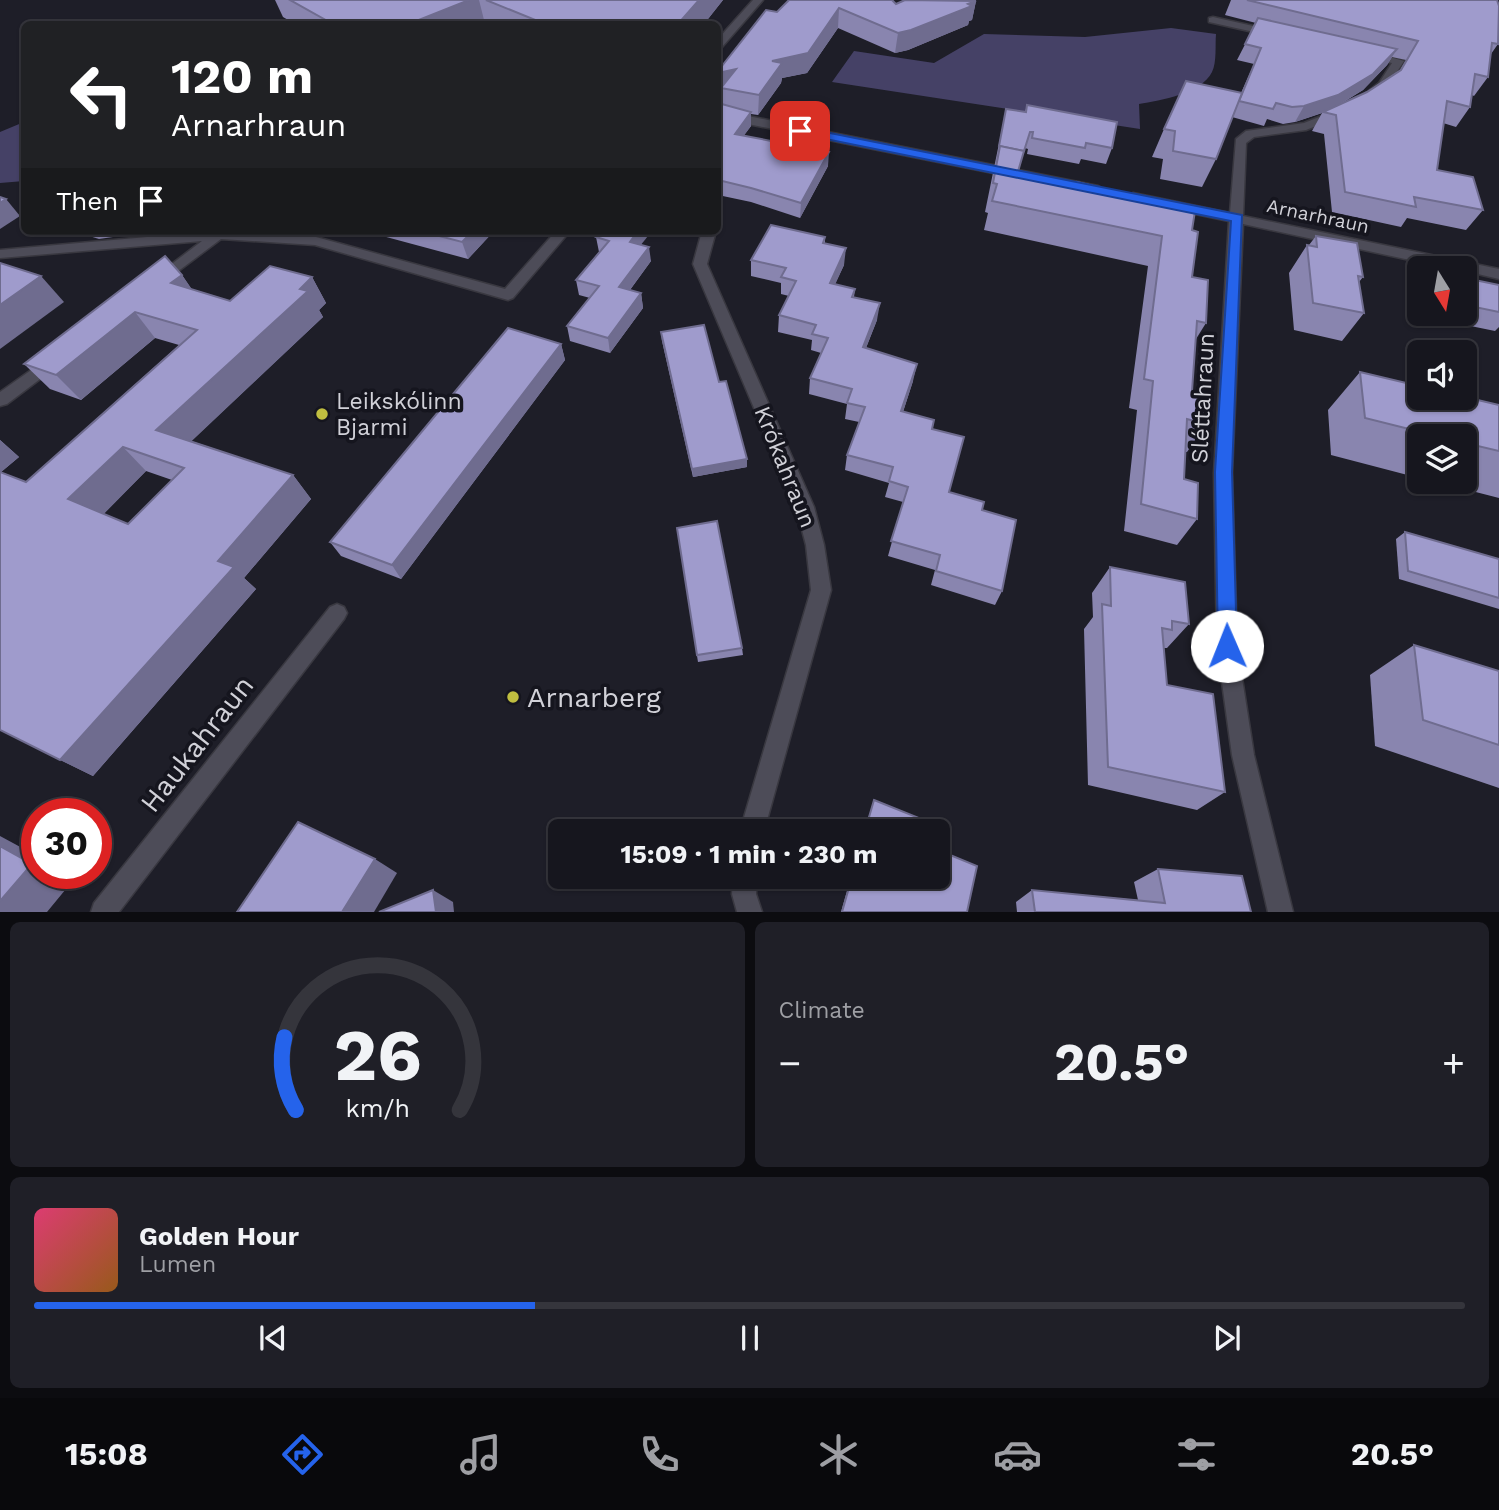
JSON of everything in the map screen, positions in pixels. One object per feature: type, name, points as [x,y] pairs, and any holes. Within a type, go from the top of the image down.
[{"type":"street","points":[[721,42],[758,0]]},
{"type":"street","points":[[1213,20],[1293,38]]},
{"type":"street","name":"Sléttahraun","points":[[1281,912],[1243,755],[1227,646],[1223,472],[1240,142],[1250,134],[1306,126],[1355,104],[1382,85],[1399,61],[1359,52]]},
{"type":"street","name":"Arnarhraun","points":[[721,115],[1238,218],[1499,274]]},
{"type":"street","points":[[0,254],[187,235]]},
{"type":"street","points":[[142,293],[218,235],[312,236],[508,295],[560,235]]},
{"type":"street","name":"Krókahraun","points":[[708,235],[700,264],[805,507],[815,545],[821,590],[755,819]]},
{"type":"street","points":[[1,400],[66,350]]},
{"type":"street","name":"Haukahraun","points":[[103,912],[337,613]]},
{"type":"street","points":[[744,889],[750,912]]},
{"type":"shaded area","points":[[1171,28],[1216,34],[1214,68],[1207,80],[1190,91],[1139,104],[1140,129],[832,82],[854,51],[934,63],[984,34],[1085,37]]},
{"type":"shaded area","points":[[21,123],[21,181],[0,183],[0,132]]},
{"type":"building","points":[[290,0],[469,0],[416,21],[328,21]]},
{"type":"building","points":[[486,0],[699,0],[681,21],[538,21]]},
{"type":"building","points":[[789,0],[892,0],[896,4],[905,0],[976,1],[968,4],[972,6],[898,33],[839,8],[808,53],[772,61],[782,63],[759,95],[721,88],[736,69],[721,72],[721,67],[766,10],[777,12]]},
{"type":"building","points":[[1247,0],[1497,0],[1498,44],[1492,43],[1488,77],[1475,74],[1470,107],[1447,101],[1437,170],[1473,177],[1483,210],[1414,197],[1416,207],[1345,192],[1336,115],[1323,112],[1367,92],[1401,70],[1418,41]]},
{"type":"building","points":[[1258,18],[1397,49],[1373,74],[1338,95],[1304,106],[1292,107],[1276,103],[1273,109],[1239,101],[1261,48],[1245,44]]},
{"type":"building","points":[[1186,81],[1242,93],[1216,159],[1173,151],[1175,131],[1164,129]]},
{"type":"building","points":[[721,104],[751,112],[735,134],[829,152],[801,203],[721,181]]},
{"type":"building","points":[[1027,105],[1117,122],[1112,148],[1086,143],[1085,148],[1032,138],[1033,132],[1030,132],[1024,151],[999,146],[1006,109],[1026,112]]},
{"type":"building","points":[[1000,146],[1024,151],[1017,175],[1075,188],[1077,182],[1195,211],[1192,230],[1198,232],[1192,277],[1208,280],[1206,323],[1197,321],[1192,391],[1208,395],[1206,424],[1187,419],[1184,479],[1198,483],[1197,519],[1141,504],[1153,381],[1144,379],[1162,236],[992,201],[997,184],[993,183]]},
{"type":"building","points":[[771,225],[825,237],[823,243],[846,248],[830,283],[855,289],[852,297],[880,303],[863,347],[917,364],[901,411],[934,420],[932,429],[964,437],[949,492],[984,502],[982,510],[1016,520],[1002,591],[936,571],[940,555],[891,541],[908,487],[889,481],[893,467],[847,455],[865,407],[847,403],[852,389],[810,378],[828,338],[812,334],[816,325],[779,315],[796,281],[781,277],[786,268],[751,260]]},
{"type":"building","points":[[435,235],[469,235],[462,242]]},
{"type":"building","points":[[635,235],[630,242],[649,247],[619,287],[641,293],[608,338],[567,326],[599,286],[576,280],[609,241],[596,237]]},
{"type":"building","points":[[1316,236],[1357,243],[1363,277],[1358,276],[1364,313],[1313,303],[1307,245],[1317,247]]},
{"type":"building","points":[[165,256],[182,275],[171,283],[230,301],[270,266],[312,277],[300,289],[308,291],[156,430],[293,475],[218,561],[234,567],[60,760],[0,730],[0,472],[26,482],[197,330],[135,312],[56,375],[24,364]],"holes":[[[123,447],[184,468],[128,524],[68,499]]]},
{"type":"building","points":[[0,263],[41,276],[0,305]]},
{"type":"building","points":[[1477,280],[1499,285],[1499,312],[1477,307]]},
{"type":"building","points":[[704,325],[719,382],[726,381],[747,459],[692,469],[661,332]]},
{"type":"building","points":[[508,328],[561,344],[392,565],[330,542]]},
{"type":"building","points":[[1360,372],[1407,383],[1407,410],[1477,410],[1477,400],[1499,405],[1499,451],[1477,446],[1477,424],[1407,424],[1407,428],[1365,418]]},
{"type":"building","points":[[717,521],[742,648],[697,655],[677,528]]},
{"type":"building","points":[[1405,532],[1499,559],[1499,598],[1408,571]]},
{"type":"building","points":[[1110,567],[1185,582],[1189,624],[1172,621],[1172,630],[1162,628],[1167,685],[1213,694],[1225,792],[1108,767],[1102,604],[1111,606]]},
{"type":"building","points":[[1414,645],[1499,671],[1499,745],[1423,720]]},
{"type":"building","points":[[874,800],[919,818],[919,819],[868,819]]},
{"type":"building","points":[[298,822],[375,859],[342,912],[237,912]]},
{"type":"building","points":[[0,846],[21,858],[21,877],[0,901]]},
{"type":"building","points":[[950,855],[977,866],[967,912],[842,912],[849,889],[950,889]]},
{"type":"building","points":[[1158,869],[1242,876],[1251,912],[1035,912],[1032,890],[1165,903]]},
{"type":"building","points":[[433,890],[436,912],[379,912]]},
{"type":"place","name":"Leikskólinn Bjarmi","points":[[322,414]]},
{"type":"place","name":"Arnarberg","points":[[513,697]]},
{"type":"route","points":[[800,131],[1238,218],[1223,472],[1227,646]]}]
